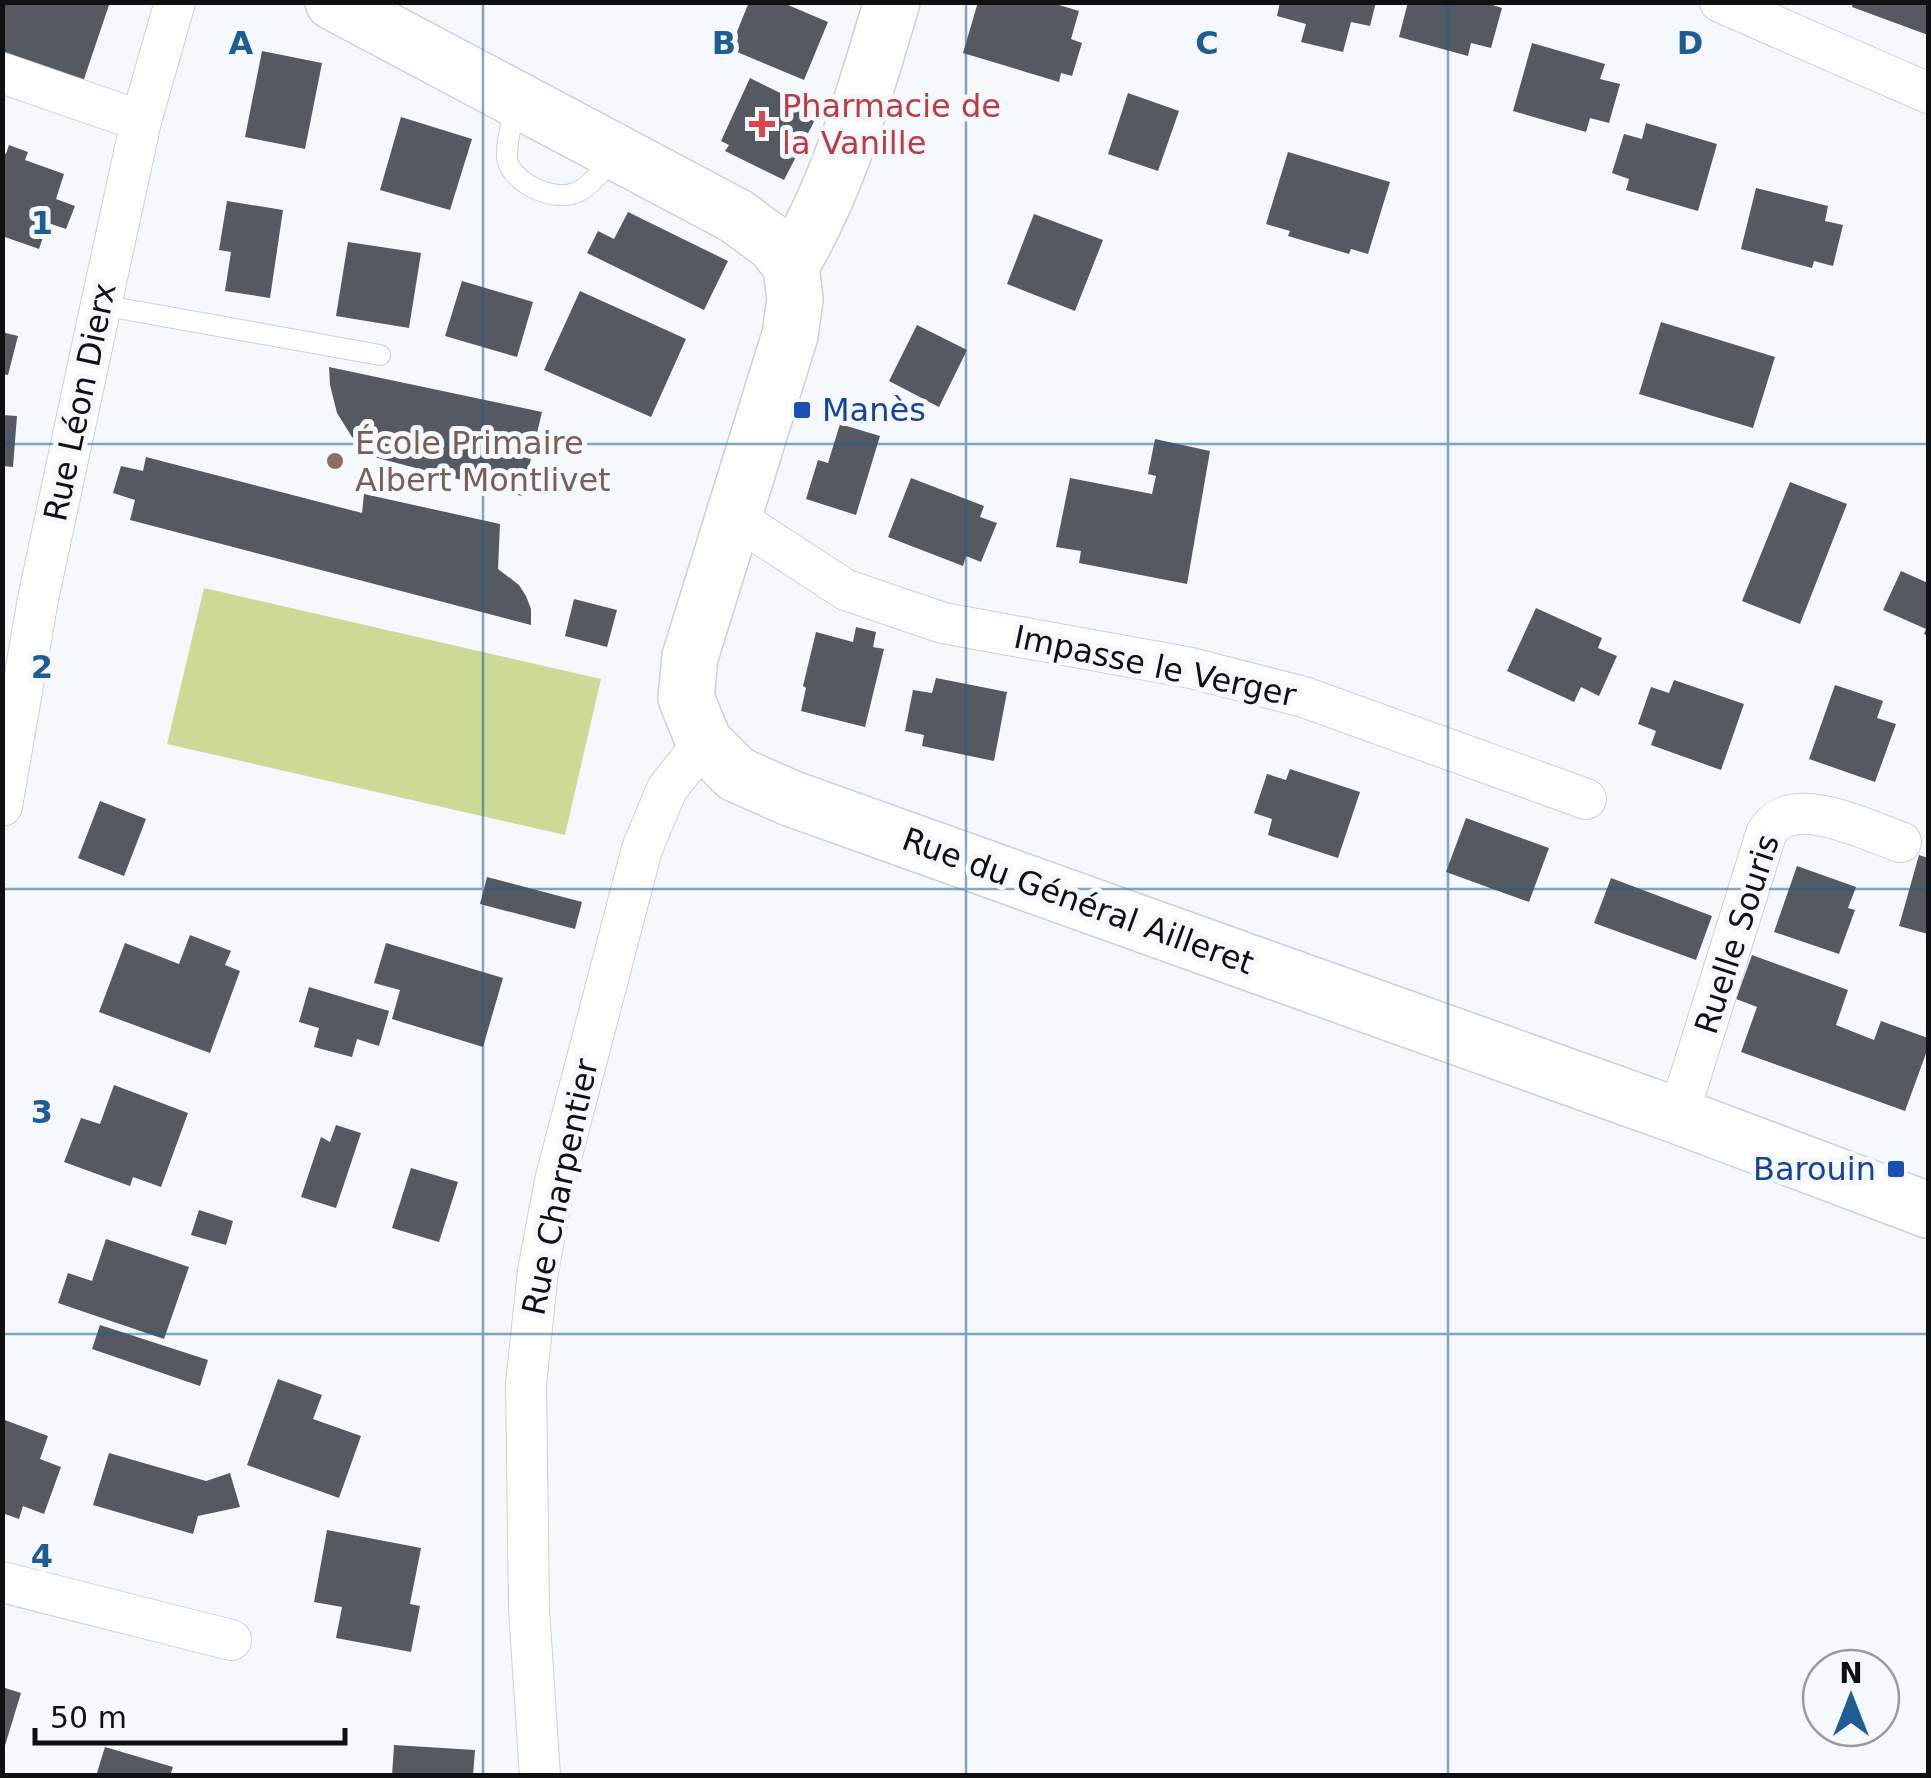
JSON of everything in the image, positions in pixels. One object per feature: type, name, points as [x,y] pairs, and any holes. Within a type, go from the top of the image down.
[{"type":"main road","points":[[334,2],[736,216],[774,244],[791,266],[813,228],[850,145],[892,2]]},
{"type":"main road","name":"Rue du Général Ailleret","points":[[791,266],[796,299],[790,335],[690,657],[686,698],[704,742],[736,774],[790,798],[1678,1116],[1928,1210]]},
{"type":"street","name":"Rue Léon Dierx","points":[[2,806],[20,593],[101,305],[141,121],[175,2]]},
{"type":"street","points":[[1720,2],[1790,16],[1928,93]]},
{"type":"street","points":[[2,72],[141,121]]},
{"type":"street","name":"Impasse le Verger","points":[[734,517],[846,590],[910,612],[942,622],[1191,668],[1304,697],[1586,799]]},
{"type":"street","name":"Rue Charpentier","points":[[540,1776],[529,1609],[526,1399],[538,1272],[554,1180],[642,849],[667,789],[704,742]]},
{"type":"street","name":"Ruelle Souris","points":[[1678,1116],[1772,822],[1800,812],[1820,815],[1900,842]]},
{"type":"street","points":[[2,1582],[231,1640]]},
{"type":"lane","points":[[101,305],[380,354]]},
{"type":"green space","points":[[204,588],[601,679],[565,835],[167,744]]},
{"type":"building","points":[[2,2],[110,2],[83,82],[2,55]]},
{"type":"building","points":[[749,2],[781,2],[828,22],[804,80],[730,49]]},
{"type":"building","points":[[978,2],[1049,2],[1079,11],[1071,39],[1082,43],[1072,76],[1061,73],[1059,82],[963,53]]},
{"type":"building","points":[[1280,2],[1376,2],[1370,26],[1351,22],[1343,52],[1301,42],[1306,24],[1277,16]]},
{"type":"building","points":[[1408,2],[1483,2],[1502,8],[1491,48],[1471,43],[1468,56],[1399,37]]},
{"type":"building","points":[[1853,2],[1928,2],[1928,35],[1852,7]]},
{"type":"building","points":[[1532,43],[1605,64],[1600,79],[1620,84],[1609,123],[1590,118],[1586,132],[1513,111]]},
{"type":"building","points":[[262,51],[322,63],[305,149],[245,137]]},
{"type":"building","points":[[750,78],[819,112],[784,180],[725,151],[729,145],[721,141]]},
{"type":"building","points":[[1128,93],[1179,111],[1158,171],[1108,154]]},
{"type":"building","points":[[401,117],[472,139],[450,210],[380,190]]},
{"type":"building","points":[[1646,123],[1717,144],[1698,211],[1626,190],[1629,179],[1612,173],[1624,134],[1642,139]]},
{"type":"building","points":[[9,145],[28,152],[25,160],[64,174],[56,199],[75,206],[66,229],[48,223],[39,249],[2,236],[2,153],[6,154]]},
{"type":"building","points":[[1288,152],[1390,182],[1368,254],[1351,249],[1349,254],[1288,236],[1290,231],[1266,224]]},
{"type":"building","points":[[1756,188],[1828,206],[1825,221],[1843,225],[1833,266],[1814,261],[1812,268],[1741,249]]},
{"type":"building","points":[[227,201],[283,210],[270,298],[225,291],[231,252],[219,250]]},
{"type":"building","points":[[628,212],[728,261],[704,310],[587,253],[598,231],[614,239]]},
{"type":"building","points":[[1034,214],[1103,240],[1075,311],[1007,284]]},
{"type":"building","points":[[348,242],[421,253],[409,328],[336,316]]},
{"type":"building","points":[[462,281],[533,302],[517,357],[445,336]]},
{"type":"building","points":[[580,291],[686,339],[651,417],[544,370]]},
{"type":"building","points":[[1661,322],[1775,357],[1753,428],[1639,394]]},
{"type":"building","points":[[917,325],[967,350],[939,407],[889,381]]},
{"type":"building","points":[[2,332],[18,336],[8,375],[2,374]]},
{"type":"building","points":[[329,367],[542,412],[522,496],[370,456],[337,413]]},
{"type":"building","points":[[2,415],[17,416],[13,467],[2,466]]},
{"type":"building","points":[[840,424],[880,436],[856,515],[806,499],[818,460],[828,463]]},
{"type":"building","points":[[1155,439],[1210,451],[1187,584],[1079,563],[1081,551],[1056,547],[1070,478],[1152,494],[1156,476],[1148,474]]},
{"type":"building","points":[[146,457],[362,513],[364,494],[500,524],[498,569],[519,585],[526,596],[531,625],[130,520],[135,500],[113,493],[121,466],[143,471]]},
{"type":"building","points":[[911,478],[984,506],[980,517],[997,523],[981,562],[966,556],[963,566],[888,537]]},
{"type":"building","points":[[1790,482],[1847,504],[1800,624],[1742,601]]},
{"type":"building","points":[[1901,571],[1928,583],[1928,636],[1924,634],[1926,629],[1883,610]]},
{"type":"building","points":[[574,599],[617,610],[607,647],[565,636]]},
{"type":"building","points":[[1536,608],[1602,638],[1598,648],[1617,656],[1599,696],[1581,687],[1574,702],[1507,671]]},
{"type":"building","points":[[856,627],[876,632],[873,647],[884,649],[865,727],[801,711],[816,632],[853,642]]},
{"type":"building","points":[[936,678],[1007,692],[994,761],[922,746],[924,735],[905,731],[913,690],[932,693]]},
{"type":"building","points":[[1674,680],[1744,704],[1721,770],[1651,745],[1656,731],[1638,724],[1651,687],[1669,693]]},
{"type":"building","points":[[1835,685],[1883,701],[1877,718],[1896,724],[1875,782],[1809,759]]},
{"type":"building","points":[[1290,769],[1360,792],[1338,858],[1268,835],[1272,819],[1254,813],[1267,774],[1286,780]]},
{"type":"building","points":[[100,801],[146,819],[124,876],[78,858]]},
{"type":"building","points":[[1466,818],[1549,848],[1529,902],[1446,872]]},
{"type":"building","points":[[1919,855],[1928,858],[1928,934],[1899,926]]},
{"type":"building","points":[[1797,866],[1856,887],[1848,908],[1855,910],[1839,954],[1774,932]]},
{"type":"building","points":[[487,877],[582,902],[575,929],[480,904]]},
{"type":"building","points":[[1611,878],[1712,916],[1696,960],[1594,923]]},
{"type":"building","points":[[190,935],[231,951],[225,965],[240,971],[210,1053],[99,1012],[125,943],[179,964]]},
{"type":"building","points":[[386,943],[503,978],[483,1047],[392,1019],[400,990],[374,983]]},
{"type":"building","points":[[1752,955],[1848,990],[1836,1025],[1874,1040],[1881,1021],[1928,1038],[1928,1048],[1905,1111],[1741,1052],[1757,1007],[1736,999]]},
{"type":"building","points":[[309,987],[389,1011],[379,1046],[357,1039],[352,1057],[314,1047],[319,1028],[299,1022]]},
{"type":"building","points":[[114,1085],[188,1113],[161,1187],[133,1177],[130,1186],[64,1162],[81,1118],[100,1124]]},
{"type":"building","points":[[336,1125],[361,1133],[336,1208],[301,1197],[321,1137],[330,1142]]},
{"type":"building","points":[[411,1168],[458,1182],[439,1242],[392,1228]]},
{"type":"building","points":[[199,1210],[233,1221],[226,1245],[191,1235]]},
{"type":"building","points":[[106,1239],[189,1267],[164,1339],[58,1303],[68,1273],[92,1281]]},
{"type":"building","points":[[100,1325],[208,1360],[200,1386],[92,1349]]},
{"type":"building","points":[[278,1379],[322,1395],[313,1419],[361,1436],[339,1498],[247,1465]]},
{"type":"building","points":[[2,1419],[48,1436],[40,1459],[61,1467],[44,1514],[23,1506],[19,1519],[2,1513]]},
{"type":"building","points":[[109,1453],[206,1481],[230,1473],[240,1507],[198,1516],[193,1534],[93,1505]]},
{"type":"building","points":[[327,1530],[421,1548],[410,1604],[420,1606],[411,1652],[336,1638],[342,1607],[314,1602]]},
{"type":"building","points":[[2,1687],[21,1693],[3,1752],[2,1752]]},
{"type":"building","points":[[394,1745],[475,1750],[473,1776],[392,1776]]},
{"type":"building","points":[[105,1747],[173,1767],[170,1776],[96,1776]]},
{"type":"place","name":"Pharmacie de la Vanille","points":[[762,124]]},
{"type":"place","name":"Manès","points":[[802,410]]},
{"type":"place","name":"École Primaire Albert Montlivet","points":[[335,461]]},
{"type":"place","name":"Barouin","points":[[1896,1169]]}]
